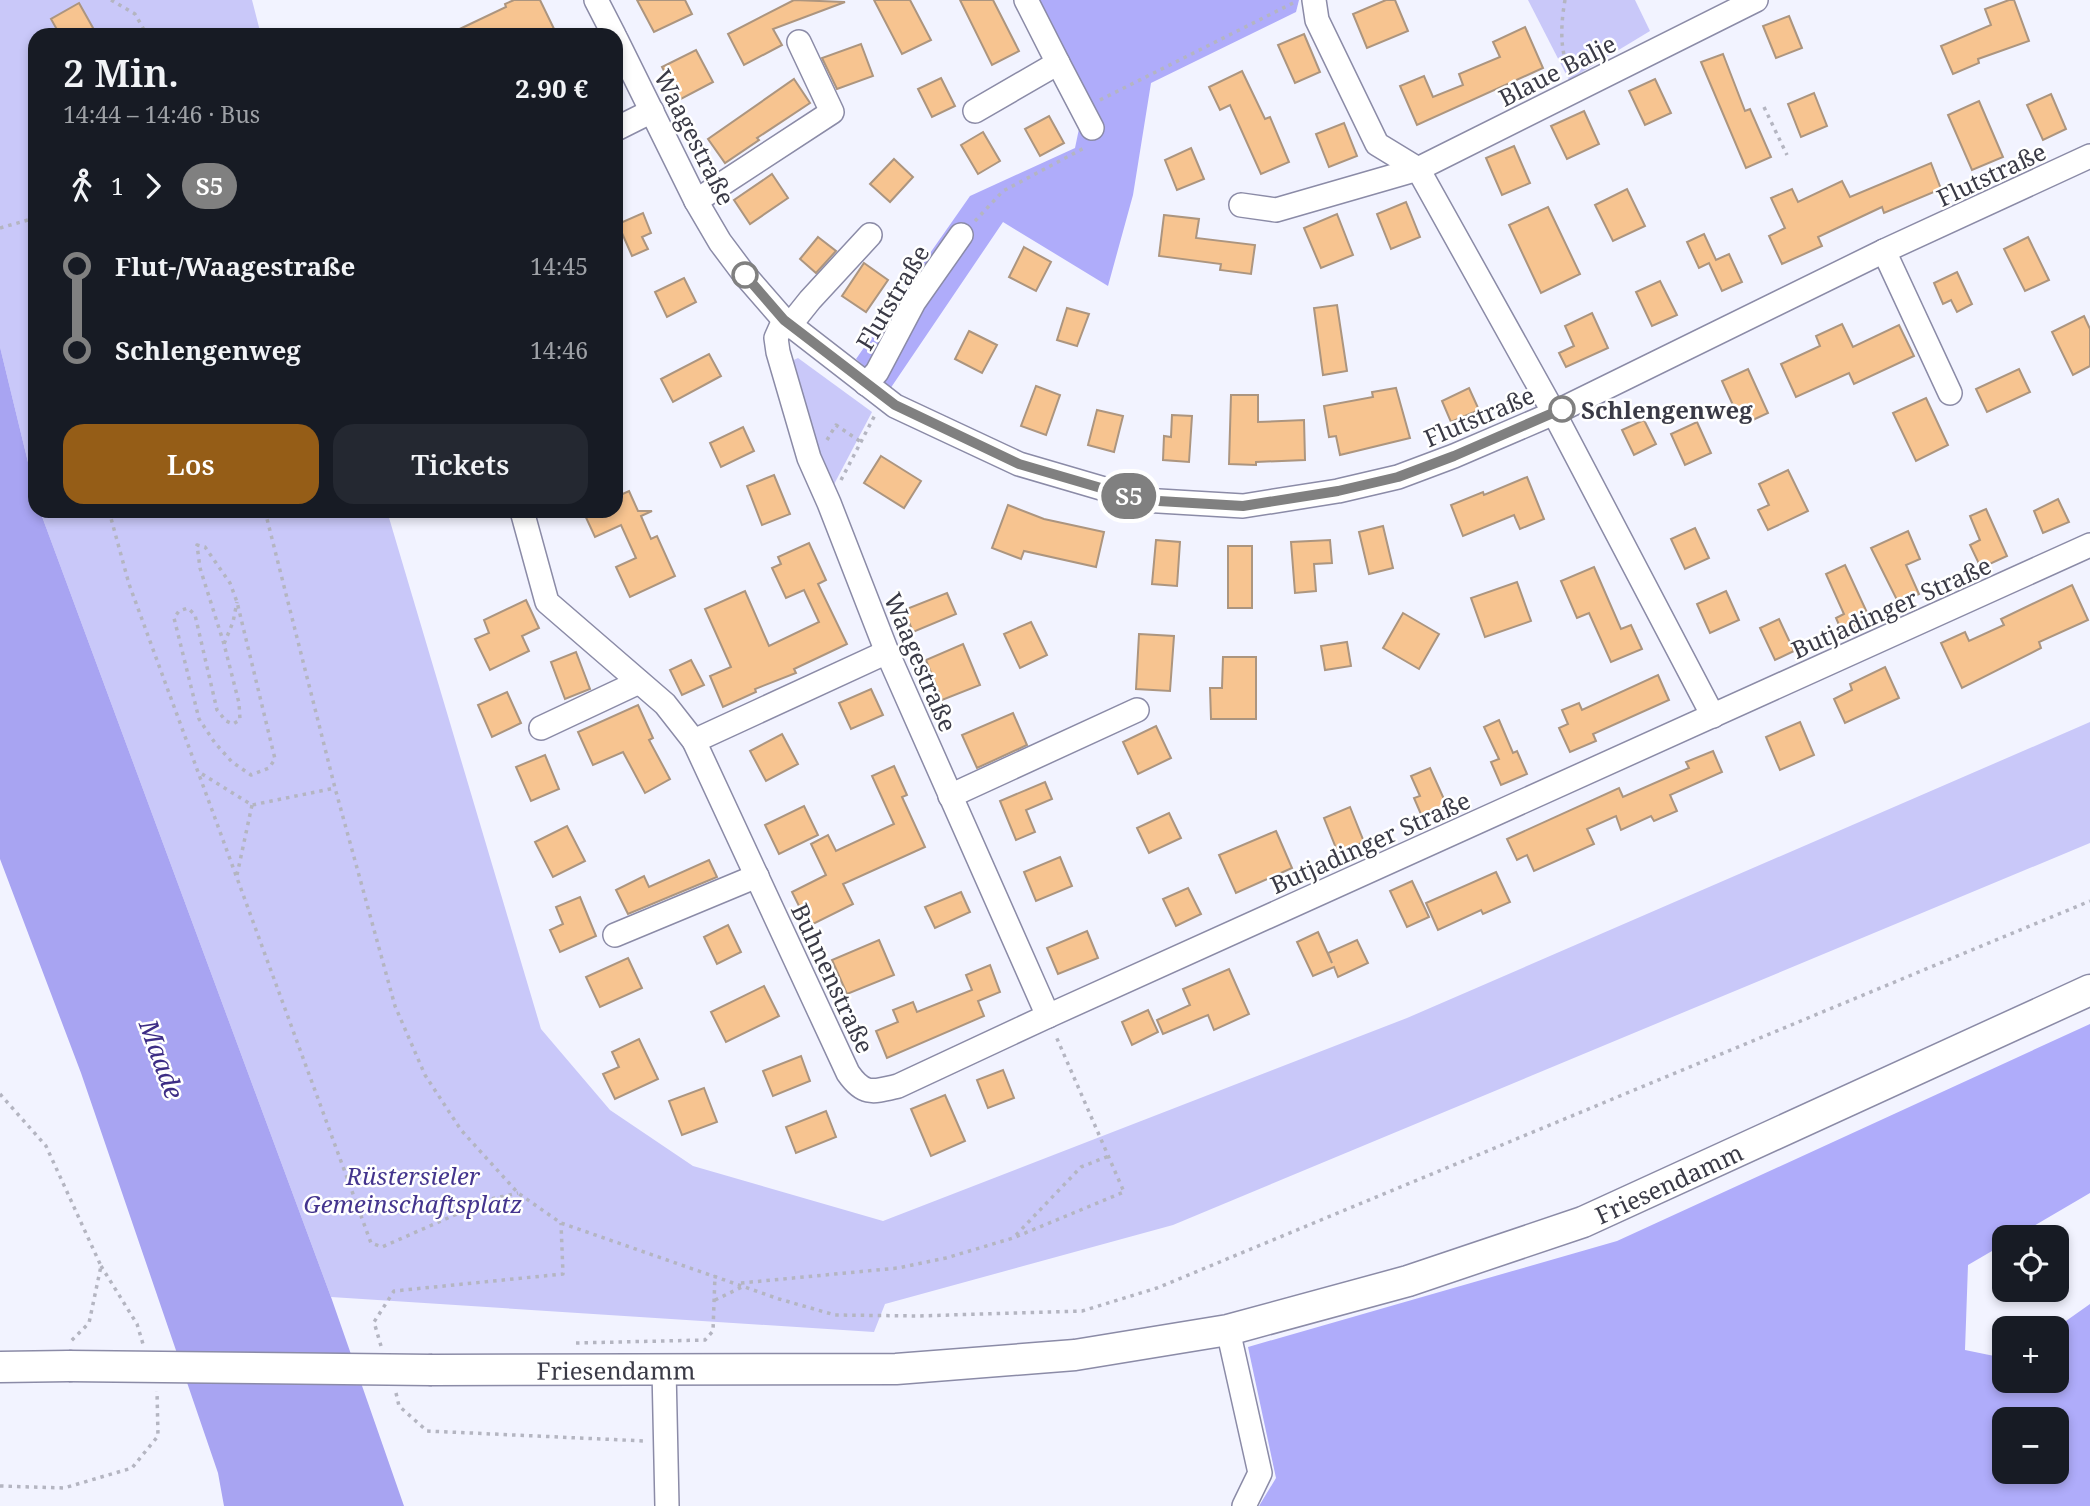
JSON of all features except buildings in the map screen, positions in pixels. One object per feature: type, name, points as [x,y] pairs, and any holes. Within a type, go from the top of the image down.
[{"type":"main road","name":"Friesendamm","points":[[0,1367],[67,1357],[432,1370],[896,1369],[1075,1355],[1228,1330],[1408,1281],[1583,1222],[2090,990]]},
{"type":"street","name":"Waagestraße","points":[[596,0],[608,28]]},
{"type":"street","points":[[1026,0],[1092,128]]},
{"type":"street","points":[[1314,0],[1317,20],[1377,144],[1418,169],[1554,413],[1713,716]]},
{"type":"street","name":"Blaue Balje","points":[[1418,169],[1580,88],[1714,9],[1756,0]]},
{"type":"street","points":[[696,201],[832,111],[799,42]]},
{"type":"street","name":"Waagestraße","points":[[623,57],[696,201],[720,242],[787,323],[866,384],[886,408]]},
{"type":"street","points":[[975,111],[1058,63]]},
{"type":"street","points":[[623,126],[652,111]]},
{"type":"street","name":"Flutstraße","points":[[886,408],[1019,464],[1142,500],[1243,506],[1338,491],[1398,477],[1554,413],[1884,251],[2090,156]]},
{"type":"street","points":[[1241,205],[1276,210],[1418,169]]},
{"type":"street","points":[[787,323],[870,235]]},
{"type":"street","name":"Flutstraße","points":[[866,384],[877,372],[914,302],[961,235]]},
{"type":"street","points":[[1884,251],[1950,393]]},
{"type":"street","name":"Waagestraße","points":[[787,323],[776,338],[778,352],[809,458],[887,652],[1048,1016]]},
{"type":"street","name":"Buhnenstraße","points":[[524,518],[547,602],[665,704],[694,741],[848,1073],[858,1087],[874,1092],[898,1086],[1048,1016]]},
{"type":"street","name":"Butjadinger Straße","points":[[1048,1016],[2090,545]]},
{"type":"street","points":[[694,741],[887,652]]},
{"type":"street","points":[[541,728],[639,682]]},
{"type":"street","points":[[950,796],[1137,710]]},
{"type":"street","points":[[615,935],[757,876]]},
{"type":"street","points":[[1228,1330],[1260,1474],[1244,1506]]},
{"type":"street","points":[[664,1369],[667,1506]]},
{"type":"path","points":[[111,0],[135,14],[142,28]]},
{"type":"path","points":[[1100,100],[1298,0]]},
{"type":"path","points":[[1565,0],[1562,16],[1564,60],[1580,88]]},
{"type":"path","points":[[1764,107],[1787,155]]},
{"type":"path","points":[[961,235],[1003,191],[1086,149],[1092,128]]},
{"type":"path","points":[[0,228],[28,220]]},
{"type":"path","points":[[829,503],[861,442],[886,408]]},
{"type":"path","points":[[827,440],[836,425],[861,442]]},
{"type":"path","points":[[111,518],[129,584],[371,1242],[382,1247],[491,1199],[518,1193]]},
{"type":"path","points":[[267,518],[335,788],[395,1006],[425,1075],[461,1130],[518,1193],[561,1223],[779,1299],[835,1315],[917,1316],[1082,1311],[1157,1288],[2090,901]]},
{"type":"path","points":[[197,545],[205,547],[216,562],[230,583],[237,602],[275,759],[269,768],[251,775],[232,762],[199,719],[174,618],[179,611],[188,608],[195,615],[217,710],[226,721],[233,724],[240,720],[239,703],[224,644],[200,568],[197,545]]},
{"type":"path","points":[[224,644],[237,602]]},
{"type":"path","points":[[200,772],[252,806],[335,788]]},
{"type":"path","points":[[237,876],[252,806]]},
{"type":"path","points":[[715,1300],[741,1285],[898,1268],[946,1258],[1013,1238],[1124,1192],[1048,1016]]},
{"type":"path","points":[[0,1094],[46,1146],[101,1266],[137,1324],[144,1348]]},
{"type":"path","points":[[1013,1238],[1081,1167],[1109,1156]]},
{"type":"path","points":[[67,1357],[89,1323],[101,1266]]},
{"type":"path","points":[[621,1342],[705,1340],[713,1331],[715,1275]]},
{"type":"path","points":[[0,1486],[64,1488],[132,1468],[158,1436],[159,1397],[155,1385]]},
{"type":"green space","points":[[0,0],[252,0],[259,28],[28,28],[28,462],[0,347]]},
{"type":"green space","points":[[1528,0],[1635,0],[1650,31],[1569,80]]},
{"type":"green space","points":[[798,358],[872,412],[830,492],[785,364]]},
{"type":"green space","name":"Rüstersieler Gemeinschaftsplatz","points":[[43,518],[389,518],[541,1029],[610,1110],[693,1166],[883,1221],[1407,1018],[2090,722],[2090,843],[1173,1225],[885,1304],[874,1332],[331,1297]]},
{"type":"shaded area","points":[[1038,0],[1299,0],[1296,12],[1151,83],[1133,195],[1108,286],[1003,222],[890,389],[856,359],[970,196],[1075,148],[1086,95]]},
{"type":"shaded area","points":[[2090,1024],[2090,1193],[2035,1225],[1992,1225],[1992,1251],[1968,1265],[1965,1350],[1992,1356],[1992,1393],[2069,1393],[2069,1319],[2090,1304],[2090,1506],[1259,1506],[1276,1478],[1248,1347],[1617,1241]]},
{"type":"water","name":"Maade","points":[[0,347],[28,462],[28,518],[43,518],[331,1297],[404,1506],[224,1506],[218,1473],[81,1073],[0,859]]},
{"type":"bus line","name":"S5","points":[[745,275],[784,320],[895,405],[1019,464],[1142,500],[1243,506],[1338,491],[1398,477],[1562,409]]},
{"type":"place","name":"Schlengenweg","points":[[1562,409]]}]
